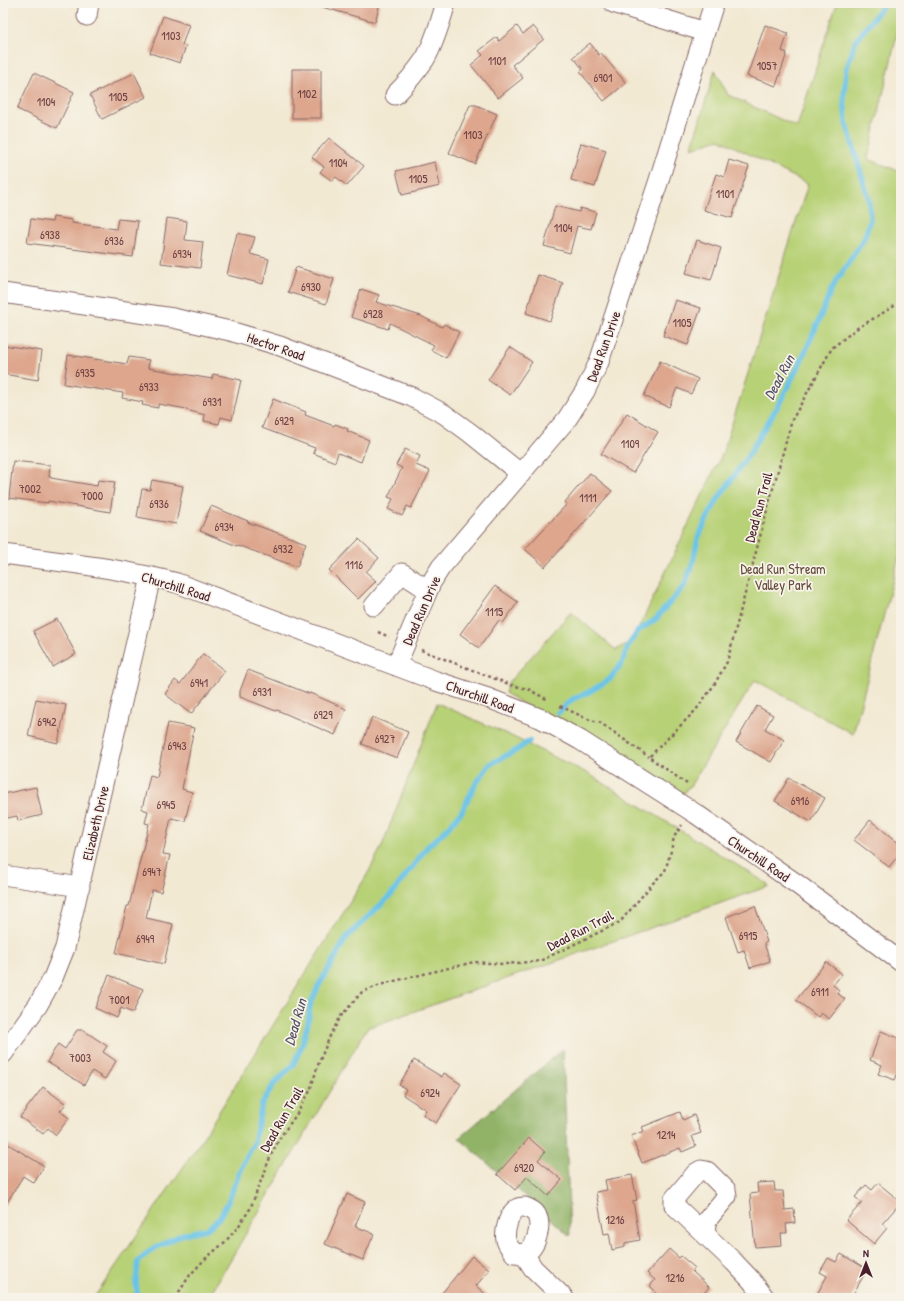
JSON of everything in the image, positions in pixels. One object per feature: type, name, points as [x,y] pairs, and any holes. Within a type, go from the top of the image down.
[{"type":"street","points":[[395,95],[412,78],[426,57],[436,36],[446,3]]},
{"type":"street","points":[[613,3],[705,32]]},
{"type":"street","name":"Dead Run Drive","points":[[396,666],[431,583],[441,567],[567,419],[585,391],[599,362],[658,183],[714,3]]},
{"type":"street","name":"Hector Road","points":[[3,293],[173,318],[230,331],[280,346],[412,397],[469,432],[521,474]]},
{"type":"street","name":"Churchill Road","points":[[3,554],[121,571],[177,584],[542,719],[580,740],[696,814],[797,884],[901,962]]},
{"type":"street","points":[[374,606],[402,573],[428,590]]},
{"type":"street","name":"Elizabeth Drive","points":[[3,1054],[38,1005],[53,978],[65,948],[151,577]]},
{"type":"street","points":[[3,876],[80,887]]},
{"type":"street","points":[[708,1237],[751,1280],[765,1298]]},
{"type":"street","points":[[524,1254],[533,1268],[564,1298]]},
{"type":"path","name":"Dead Run Trail","points":[[649,757],[696,710],[714,685],[727,662],[792,420],[832,348],[856,329],[901,302]]},
{"type":"path","points":[[378,632],[511,685],[528,689],[548,700]]},
{"type":"path","points":[[575,713],[599,722],[691,787]]},
{"type":"path","name":"Dead Run Trail","points":[[177,1298],[179,1292],[190,1275],[205,1259],[225,1242],[250,1210],[271,1155],[310,1092],[318,1066],[330,1036],[341,1016],[362,992],[386,983],[474,962],[504,964],[540,961],[620,922],[654,882],[665,872],[672,851],[674,837],[686,819],[696,814]]},
{"type":"green space","name":"Dead Run Stream Valley Park","points":[[837,3],[901,3],[901,17],[868,159],[901,172],[901,549],[853,734],[755,680],[689,788],[688,787],[681,798],[505,693],[508,683],[571,612],[616,650],[633,640],[723,452],[808,184],[719,139],[692,148],[715,70],[728,95],[797,127]]},
{"type":"green space","points":[[437,703],[509,735],[587,773],[769,886],[367,1028],[208,1298],[94,1298],[197,1147],[367,875],[382,846]]},
{"type":"green space","points":[[563,1049],[570,1236],[459,1138]]},
{"type":"building","points":[[323,3],[380,3],[375,22],[322,7]]},
{"type":"building","points":[[163,16],[189,25],[182,45],[186,46],[180,63],[150,53]]},
{"type":"building","points":[[765,25],[788,33],[782,51],[787,53],[776,86],[747,76]]},
{"type":"building","points":[[517,26],[523,34],[533,26],[544,39],[512,65],[523,78],[498,98],[471,65],[483,55],[479,51],[497,37],[499,41]]},
{"type":"building","points":[[590,43],[599,55],[601,53],[626,83],[604,101],[580,72],[583,69],[573,57]]},
{"type":"building","points":[[292,69],[321,69],[321,118],[292,118]]},
{"type":"building","points":[[34,73],[74,92],[57,128],[17,109]]},
{"type":"building","points":[[134,73],[146,97],[102,119],[90,95]]},
{"type":"building","points":[[470,105],[476,105],[497,114],[475,164],[449,153]]},
{"type":"building","points":[[329,138],[364,166],[347,186],[336,177],[332,181],[320,172],[324,167],[312,157]]},
{"type":"building","points":[[581,143],[606,150],[595,187],[571,180]]},
{"type":"building","points":[[729,160],[749,166],[732,218],[704,210],[716,174],[724,177]]},
{"type":"building","points":[[435,162],[440,186],[402,195],[396,171]]},
{"type":"building","points":[[555,206],[579,212],[580,208],[596,212],[591,229],[577,226],[570,253],[544,246]]},
{"type":"building","points":[[53,217],[72,220],[72,223],[116,229],[118,219],[138,221],[133,257],[27,243],[31,219],[52,222]]},
{"type":"building","points":[[167,218],[187,221],[185,240],[203,242],[200,268],[161,263]]},
{"type":"building","points":[[237,233],[255,237],[250,254],[269,259],[263,284],[227,275]]},
{"type":"building","points":[[697,240],[721,248],[711,280],[686,273]]},
{"type":"building","points":[[296,267],[334,279],[326,304],[288,292]]},
{"type":"building","points":[[538,275],[563,283],[550,321],[526,313]]},
{"type":"building","points":[[361,289],[379,295],[376,302],[421,316],[442,327],[444,324],[459,332],[446,358],[431,350],[434,345],[390,323],[388,329],[351,317]]},
{"type":"building","points":[[675,300],[701,308],[688,345],[663,336]]},
{"type":"building","points":[[3,345],[42,351],[38,380],[3,374]]},
{"type":"building","points":[[510,347],[532,362],[510,395],[488,380]]},
{"type":"building","points":[[68,355],[127,364],[129,357],[149,360],[148,368],[212,379],[213,374],[241,380],[232,420],[221,417],[219,424],[204,421],[205,415],[186,410],[187,409],[158,404],[158,408],[142,405],[143,402],[122,398],[123,393],[64,384]]},
{"type":"building","points":[[660,361],[698,379],[691,394],[677,388],[669,407],[644,396]]},
{"type":"building","points":[[273,399],[306,412],[305,415],[334,426],[335,424],[348,429],[347,431],[369,440],[361,462],[338,453],[335,462],[313,453],[315,448],[262,428]]},
{"type":"building","points":[[627,413],[658,432],[633,473],[601,454]]},
{"type":"building","points":[[405,449],[420,456],[416,465],[430,471],[411,508],[407,506],[402,516],[388,509],[393,499],[388,497],[402,468],[396,465]]},
{"type":"building","points":[[13,461],[50,465],[49,477],[51,478],[97,486],[98,480],[115,482],[110,512],[48,501],[48,503],[9,498]]},
{"type":"building","points":[[590,473],[612,491],[545,567],[525,549],[567,504],[565,502]]},
{"type":"building","points":[[152,480],[183,486],[176,524],[137,517],[142,489],[150,490]]},
{"type":"building","points":[[211,506],[248,521],[247,522],[306,543],[297,567],[200,531]]},
{"type":"building","points":[[359,539],[379,558],[366,572],[376,581],[358,599],[329,570]]},
{"type":"building","points":[[495,586],[518,602],[503,623],[499,620],[479,648],[460,634]]},
{"type":"building","points":[[57,619],[76,654],[53,667],[33,631]]},
{"type":"building","points":[[203,654],[225,671],[191,714],[165,694],[175,680],[180,684]]},
{"type":"building","points":[[248,670],[310,693],[346,709],[335,735],[277,710],[276,711],[240,697],[240,691]]},
{"type":"building","points":[[36,699],[66,705],[58,743],[28,736]]},
{"type":"building","points":[[757,706],[773,715],[765,729],[784,740],[771,762],[736,742]]},
{"type":"building","points":[[372,717],[408,732],[397,758],[362,744]]},
{"type":"building","points":[[168,723],[194,728],[182,789],[192,792],[185,821],[171,818],[163,854],[170,855],[161,892],[152,890],[146,918],[173,924],[164,964],[116,953],[149,824],[145,823],[148,811],[142,809],[150,775],[157,777]]},
{"type":"building","points":[[789,778],[825,798],[811,822],[775,801]]},
{"type":"building","points":[[36,787],[42,815],[18,821],[17,816],[3,819],[3,794]]},
{"type":"building","points":[[870,820],[901,845],[901,852],[889,867],[854,840]]},
{"type":"building","points":[[755,906],[767,942],[764,943],[770,961],[750,968],[744,950],[738,952],[726,917]]},
{"type":"building","points":[[826,962],[842,974],[833,985],[839,990],[837,993],[845,999],[829,1019],[821,1013],[818,1017],[796,1000]]},
{"type":"building","points":[[109,975],[143,989],[133,1013],[121,1008],[117,1018],[95,1008]]},
{"type":"building","points":[[77,1030],[83,1030],[107,1046],[103,1052],[116,1061],[105,1079],[92,1071],[84,1085],[47,1062],[58,1044],[65,1049]]},
{"type":"building","points":[[881,1031],[901,1039],[901,1066],[895,1080],[878,1074],[882,1065],[870,1060]]},
{"type":"building","points":[[414,1060],[442,1077],[444,1073],[461,1084],[436,1123],[423,1115],[426,1110],[403,1095],[406,1089],[399,1085]]},
{"type":"building","points":[[43,1087],[66,1104],[60,1111],[69,1118],[56,1135],[48,1128],[43,1134],[20,1117]]},
{"type":"building","points":[[680,1112],[683,1120],[694,1115],[701,1133],[692,1136],[696,1146],[682,1152],[680,1148],[642,1163],[631,1136],[644,1131],[642,1127]]},
{"type":"building","points":[[529,1138],[545,1152],[538,1160],[562,1180],[548,1196],[527,1177],[515,1190],[497,1174]]},
{"type":"building","points":[[3,1141],[44,1166],[34,1183],[23,1176],[3,1209]]},
{"type":"building","points":[[632,1175],[637,1200],[633,1201],[640,1240],[625,1243],[625,1247],[612,1250],[609,1233],[604,1234],[596,1192],[607,1190],[605,1180]]},
{"type":"building","points":[[774,1182],[775,1191],[783,1191],[785,1210],[794,1209],[795,1223],[786,1224],[787,1233],[781,1233],[782,1245],[755,1247],[750,1194],[758,1193],[757,1183]]},
{"type":"building","points":[[878,1183],[901,1202],[882,1224],[887,1228],[874,1244],[846,1220],[862,1203],[855,1197],[866,1185],[872,1190]]},
{"type":"building","points":[[347,1194],[365,1202],[355,1226],[374,1234],[363,1260],[325,1244]]},
{"type":"building","points":[[669,1249],[679,1258],[681,1256],[695,1268],[692,1271],[709,1287],[700,1298],[650,1298],[656,1292],[650,1286],[655,1280],[647,1273]]},
{"type":"building","points":[[841,1254],[865,1268],[865,1273],[851,1298],[815,1298],[827,1276],[820,1272],[828,1258],[836,1262]]},
{"type":"building","points":[[472,1256],[489,1270],[476,1286],[490,1298],[438,1298]]},
{"type":"waterway","name":"Dead Run","points":[[558,713],[571,700],[589,692],[610,679],[622,663],[628,646],[638,631],[656,619],[685,585],[693,562],[698,538],[707,519],[718,499],[748,456],[780,402],[801,361],[832,288],[864,239],[870,220],[869,200],[846,122],[844,96],[846,71],[855,42],[885,3]]},
{"type":"waterway","name":"Dead Run","points":[[138,1298],[136,1283],[138,1262],[151,1250],[183,1234],[207,1229],[219,1218],[228,1202],[242,1166],[254,1143],[262,1104],[274,1084],[293,1065],[302,1045],[308,1023],[310,1005],[319,985],[347,937],[392,894],[428,846],[446,830],[462,811],[475,785],[490,764],[517,750],[529,741]]}]
